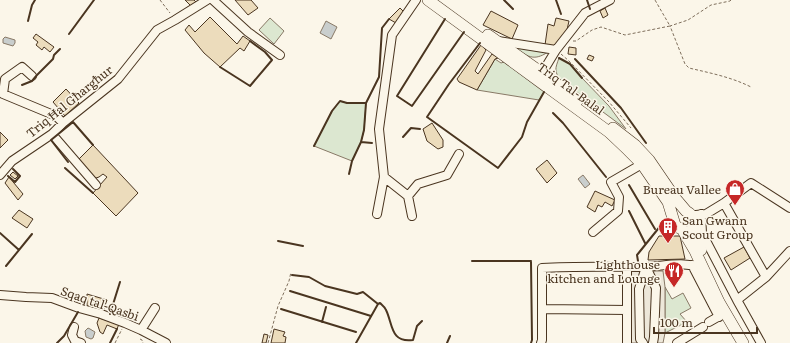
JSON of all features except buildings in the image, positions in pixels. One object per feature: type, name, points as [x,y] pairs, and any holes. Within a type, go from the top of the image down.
[{"type":"highway","name":"Triq Tal-Balal","points":[[428,0],[609,132],[642,164],[668,202],[674,219],[674,216],[679,212],[692,222],[698,266],[719,302],[722,315],[743,343]]},
{"type":"highway","name":"Triq Tal-Balal","points":[[441,0],[542,73],[635,145],[649,160],[692,222],[698,243],[722,294],[751,343]]},
{"type":"street","name":"Triq Ħal Għargħur","points":[[0,175],[12,161],[52,134],[63,123],[118,79],[157,30],[207,0]]},
{"type":"street","points":[[213,0],[248,32],[280,55]]},
{"type":"street","points":[[377,214],[384,177],[379,129],[392,35],[416,0]]},
{"type":"street","points":[[542,73],[563,40],[585,14],[610,0]]},
{"type":"street","points":[[497,40],[556,50]]},
{"type":"street","points":[[32,76],[22,67],[5,79],[3,94],[56,116],[63,123]]},
{"type":"street","points":[[52,134],[96,185]]},
{"type":"street","points":[[408,196],[418,184],[447,175],[459,154]]},
{"type":"street","points":[[593,232],[618,211],[619,196],[611,182],[642,164]]},
{"type":"street","points":[[384,177],[408,196],[412,216]]},
{"type":"street","points":[[692,222],[724,203],[751,183],[790,208]]},
{"type":"street","points":[[724,203],[766,277]]},
{"type":"street","name":"Triq Tal-Balal","points":[[692,222],[761,343]]},
{"type":"street","points":[[683,264],[691,258],[695,251]]},
{"type":"street","points":[[737,300],[766,277],[790,252]]},
{"type":"street","points":[[541,343],[543,309],[542,268],[646,267],[683,264],[698,266]]},
{"type":"street","points":[[627,343],[628,267]]},
{"type":"street","points":[[643,343],[640,339],[639,288],[646,267]]},
{"type":"street","points":[[646,267],[656,288],[653,343]]},
{"type":"street","name":"Sqaq tal-Qasbi","points":[[0,295],[52,298],[125,323],[166,343]]},
{"type":"street","points":[[141,330],[155,308]]},
{"type":"street","points":[[543,309],[627,310]]},
{"type":"street","points":[[677,343],[688,340],[706,324],[722,315]]},
{"type":"street","points":[[74,327],[72,334],[74,341],[81,343]]},
{"type":"path","points":[[160,0],[175,20]]},
{"type":"path","points":[[655,0],[670,26],[685,64],[689,68],[727,77],[750,87]]},
{"type":"path","points":[[563,40],[576,41],[592,30],[601,28],[625,35],[670,26],[688,20],[711,5],[731,0]]},
{"type":"path","points":[[556,50],[570,61],[609,102],[631,128]]},
{"type":"path","points":[[268,343],[278,306],[289,281],[291,272]]},
{"type":"path","points":[[115,343],[125,323]]},
{"type":"green space","points":[[270,18],[284,31],[274,44],[259,30]]},
{"type":"green space","points":[[514,47],[548,52],[538,57],[530,57]]},
{"type":"green space","points":[[559,58],[570,64],[609,106],[626,129],[561,81],[556,70]]},
{"type":"green space","points":[[495,59],[501,63],[504,62],[544,92],[539,100],[477,90]]},
{"type":"green space","points":[[340,101],[347,103],[366,103],[364,130],[361,142],[352,161],[314,146],[332,111]]},
{"type":"green space","points":[[665,287],[672,299],[683,293],[691,308],[680,314],[687,322],[665,333]]},
{"type":"shaded area","points":[[326,21],[337,27],[331,39],[320,33]]},
{"type":"shaded area","points":[[5,37],[15,40],[13,46],[3,43],[3,39]]},
{"type":"shaded area","points":[[583,175],[590,184],[585,188],[578,179]]},
{"type":"shaded area","points":[[631,271],[663,271],[665,287],[665,333],[663,343],[631,343]]},
{"type":"shaded area","points":[[88,328],[95,332],[93,338],[91,339],[86,337],[85,331]]},
{"type":"wall","points":[[28,21],[32,5],[35,0]]},
{"type":"wall","points":[[69,34],[94,0]]},
{"type":"wall","points":[[504,0],[513,9]]},
{"type":"wall","points":[[556,0],[561,14]]},
{"type":"wall","points":[[587,0],[590,9]]},
{"type":"wall","points":[[349,174],[352,161],[361,142],[364,130],[366,103],[379,77],[382,28],[389,19]]},
{"type":"wall","points":[[445,19],[397,96],[412,106],[464,32]]},
{"type":"wall","points":[[220,67],[250,86],[272,60],[265,52],[250,41]]},
{"type":"wall","points":[[480,43],[449,84],[427,117],[498,168],[522,137],[527,122],[544,92]]},
{"type":"wall","points":[[22,85],[32,81],[53,59],[54,55],[60,49]]},
{"type":"wall","points":[[559,58],[570,64],[582,78]]},
{"type":"wall","points":[[575,59],[621,108],[646,143]]},
{"type":"wall","points":[[314,146],[332,111],[340,101],[347,103],[366,103]]},
{"type":"wall","points":[[553,113],[563,123],[606,177]]},
{"type":"wall","points":[[68,162],[51,140],[73,122],[93,145]]},
{"type":"wall","points":[[403,137],[411,128],[420,129]]},
{"type":"wall","points":[[361,142],[372,143]]},
{"type":"wall","points":[[65,168],[93,193]]},
{"type":"wall","points":[[8,176],[15,182],[20,176],[13,169]]},
{"type":"wall","points":[[629,185],[655,229]]},
{"type":"wall","points":[[629,211],[645,243]]},
{"type":"wall","points":[[638,261],[637,255],[666,219]]},
{"type":"wall","points":[[0,233],[19,250]]},
{"type":"wall","points":[[6,266],[32,234]]},
{"type":"wall","points":[[278,241],[303,246]]},
{"type":"wall","points":[[472,261],[531,261]]},
{"type":"wall","points":[[531,262],[531,343]]},
{"type":"wall","points":[[292,275],[309,277],[325,286],[357,294],[363,292],[378,304]]},
{"type":"wall","points":[[110,314],[120,282]]},
{"type":"wall","points":[[290,291],[371,316]]},
{"type":"wall","points":[[356,343],[378,304],[380,303],[386,309],[396,336],[400,339],[413,340],[417,326],[422,321]]},
{"type":"wall","points":[[322,322],[326,307]]},
{"type":"wall","points":[[281,309],[356,332]]},
{"type":"wall","points":[[57,343],[64,336],[78,312]]},
{"type":"wall","points":[[110,343],[117,329]]},
{"type":"wall","points":[[447,343],[450,336]]},
{"type":"place","name":"Bureau Vallee","points":[[735,206]]},
{"type":"place","name":"San Gwann Scout Group","points":[[668,244]]},
{"type":"place","name":"Lighthouse kitchen and Lounge","points":[[674,288]]}]
